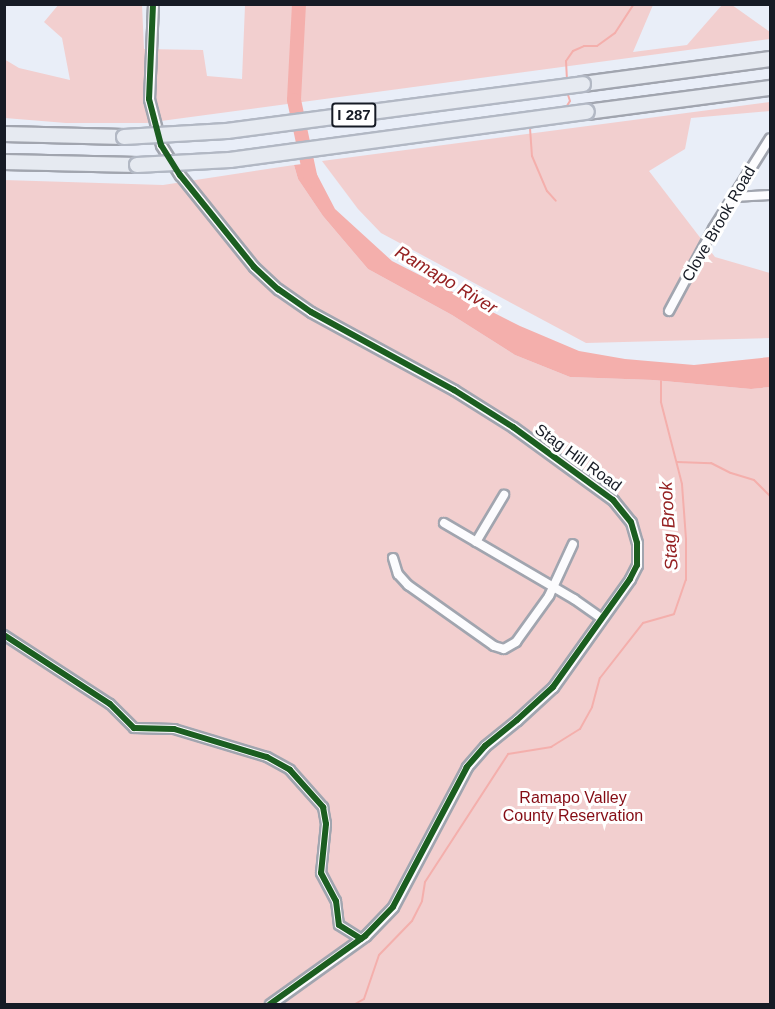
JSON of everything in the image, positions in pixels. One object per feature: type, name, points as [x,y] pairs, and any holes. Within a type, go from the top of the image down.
[{"type":"highway","name":"I 287","points":[[4,134],[124,137],[253,128],[771,59]]},
{"type":"highway","name":"I 287","points":[[4,162],[137,165],[239,159],[771,88]]},
{"type":"street","name":"Stag Hill Road","points":[[153,4],[150,99],[161,145],[180,175],[254,267],[278,289],[311,312],[454,390],[513,427],[613,500],[626,513],[637,543],[637,565],[630,579],[553,687],[485,746],[467,767],[401,895],[380,922],[361,939],[270,1005]]},
{"type":"street","name":"Clove Brook Road","points":[[669,311],[733,197],[771,138]]},
{"type":"street","points":[[733,197],[771,195]]},
{"type":"street","points":[[476,542],[504,495]]},
{"type":"street","points":[[444,523],[601,618]]},
{"type":"street","points":[[393,558],[398,574],[408,585],[501,649],[508,648],[516,642],[553,587],[573,544]]},
{"type":"street","points":[[4,635],[110,704],[134,728],[174,729],[267,757],[290,770],[323,807],[326,824],[321,873],[336,902],[339,924],[361,939]]},
{"type":"green space","points":[[59,4],[142,5],[144,49],[203,50],[207,76],[242,79],[245,5],[653,5],[633,52],[687,45],[722,5],[732,5],[770,32],[770,39],[146,123],[66,123],[5,118],[4,59],[19,68],[70,80],[62,38],[44,22]]},
{"type":"green space","points":[[770,102],[770,111],[691,118],[685,149],[649,171],[715,257],[770,273],[770,338],[586,343],[381,233],[358,209],[322,161]]},
{"type":"green space","name":"Ramapo Valley County Reservation","points":[[294,165],[298,179],[323,216],[368,269],[452,315],[515,355],[570,377],[653,380],[751,389],[770,387],[770,1004],[5,1004],[4,180],[163,185]]},
{"type":"shaded area","points":[[311,163],[335,209],[392,261],[520,326],[579,351],[625,359],[694,365],[770,357],[770,387],[751,389],[653,380],[570,377],[515,355],[452,315],[368,269],[323,216],[298,179],[294,165]]},
{"type":"waterway","name":"Ramapo River","points":[[299,4],[294,100],[311,180]]},
{"type":"waterway","points":[[567,80],[566,61],[573,51],[584,46],[597,46],[615,33],[634,4]]},
{"type":"waterway","points":[[565,109],[570,101],[567,92]]},
{"type":"waterway","points":[[540,124],[530,128],[532,156],[547,191],[556,201]]},
{"type":"waterway","name":"Stag Brook","points":[[355,1004],[364,999],[379,955],[412,921],[422,901],[425,882],[508,754],[551,747],[580,729],[592,707],[600,678],[643,623],[674,614],[686,580],[686,539],[682,484],[661,402],[661,381]]},
{"type":"waterway","points":[[677,462],[711,463],[731,473],[754,480],[770,496]]},
{"type":"cycle path","points":[[153,4],[149,99],[161,145],[180,175],[254,267],[278,289],[311,312],[454,390],[513,427],[613,500],[631,522],[637,543],[637,565],[630,579],[553,687],[485,746],[467,767],[393,907],[365,936],[270,1004]]},
{"type":"cycle path","points":[[4,635],[110,704],[134,728],[174,729],[267,757],[290,770],[323,807],[326,824],[321,873],[336,901],[339,925],[361,939]]}]
